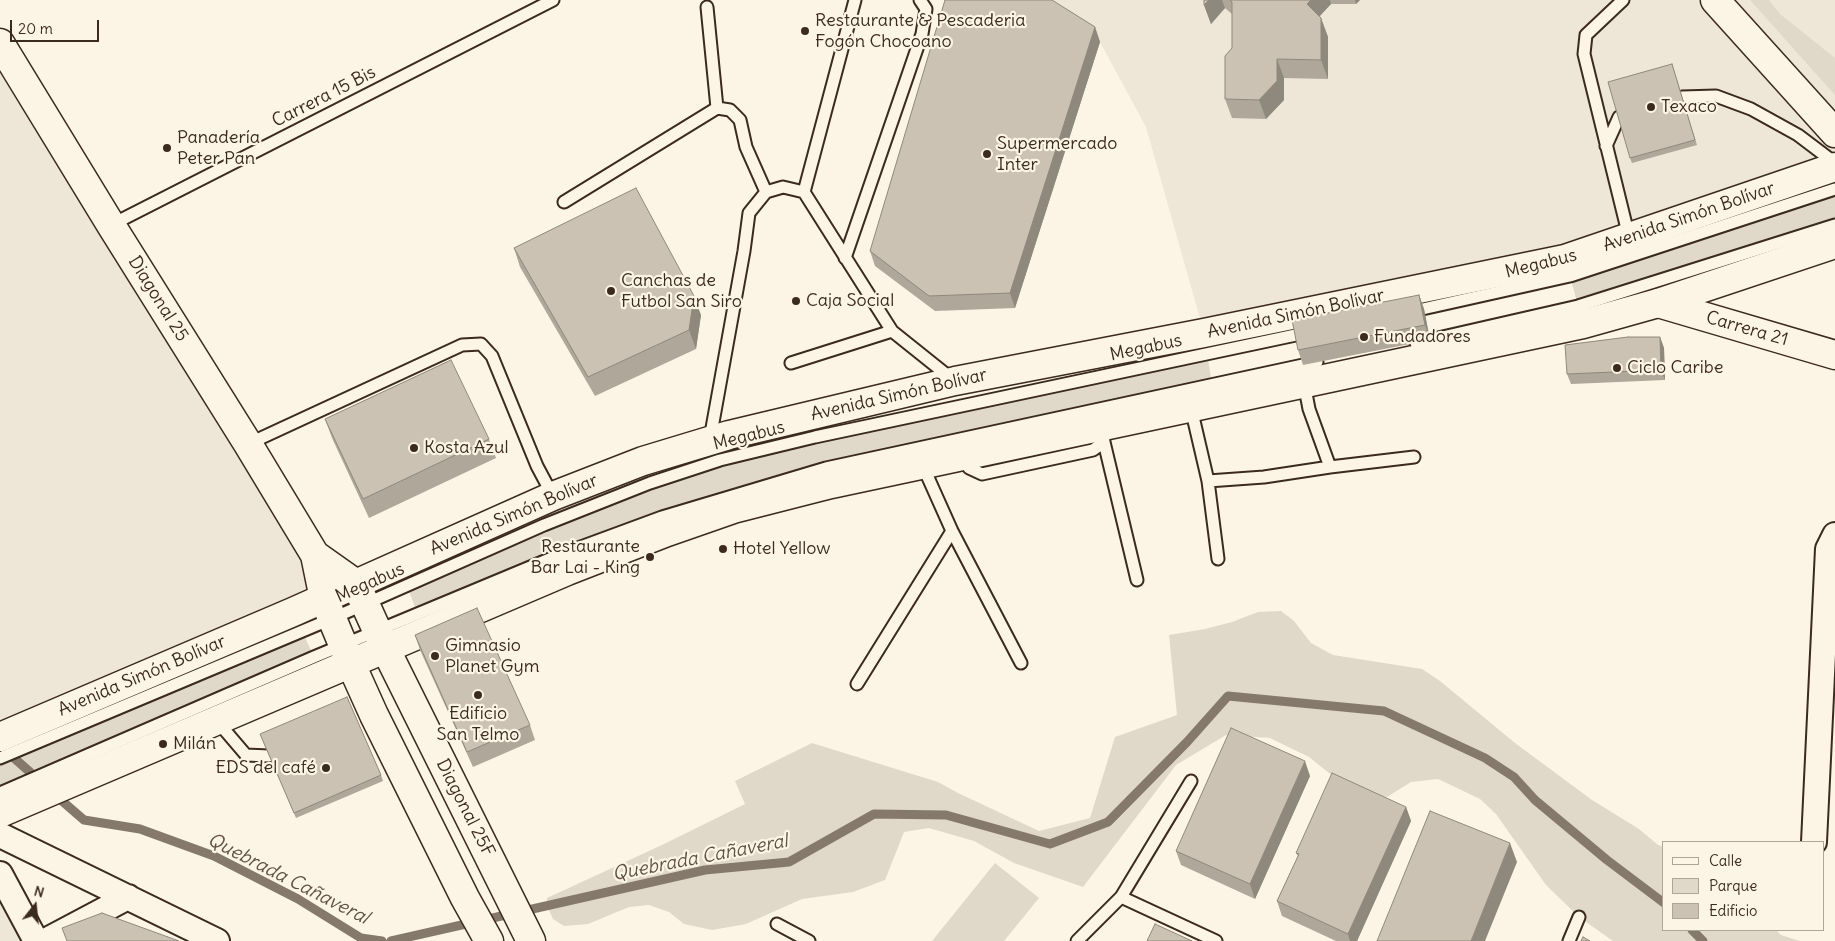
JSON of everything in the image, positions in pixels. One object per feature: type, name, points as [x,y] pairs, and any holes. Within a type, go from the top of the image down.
[{"type":"main road","points":[[1716,0],[1835,132]]},
{"type":"main road","name":"Diagonal 25","points":[[3,56],[111,224],[315,555],[360,594]]},
{"type":"main road","name":"Avenida Simón Bolívar","points":[[0,737],[57,723],[327,609],[553,496],[644,461],[743,431],[954,381],[1204,333],[1565,259],[1835,168]]},
{"type":"main road","points":[[3,802],[82,769],[217,721],[347,655],[381,640],[426,632],[567,571],[733,509],[822,486],[922,464],[1103,434],[1216,401],[1583,324],[1658,303],[1835,244]]},
{"type":"main road","name":"Carrera 21","points":[[1658,303],[1835,355]]},
{"type":"main road","name":"Diagonal 25","points":[[315,555],[327,609],[347,655]]},
{"type":"main road","points":[[360,594],[381,640]]},
{"type":"main road","name":"Diagonal 25F","points":[[381,640],[528,934]]},
{"type":"main road","points":[[347,655],[369,716],[489,941]]},
{"type":"street","points":[[1814,841],[1828,550],[1835,535]]},
{"type":"street","points":[[0,835],[217,941]]},
{"type":"street","points":[[0,874],[36,941]]},
{"type":"street","points":[[46,941],[128,898]]},
{"type":"lane","name":"Carrera 15 Bis","points":[[111,224],[553,0]]},
{"type":"lane","points":[[804,192],[855,0]]},
{"type":"lane","points":[[845,258],[922,34],[926,9],[920,0]]},
{"type":"lane","points":[[1623,0],[1586,35],[1584,54],[1629,238]]},
{"type":"lane","points":[[707,6],[717,108]]},
{"type":"lane","points":[[1682,97],[1716,96],[1751,109],[1798,135],[1835,163]]},
{"type":"lane","points":[[564,202],[717,108],[730,110],[740,120],[746,146],[766,192]]},
{"type":"lane","points":[[1606,146],[1619,117]]},
{"type":"lane","points":[[710,441],[749,213],[766,192],[782,186],[804,192],[892,331],[954,381]]},
{"type":"lane","name":"Megabus","points":[[1395,315],[1570,276],[1835,189]]},
{"type":"lane","points":[[1401,346],[1578,306],[1835,225]]},
{"type":"lane","points":[[791,362],[892,331]]},
{"type":"lane","name":"Megabus","points":[[360,594],[650,483],[720,460],[815,437],[1317,331]]},
{"type":"lane","points":[[248,444],[462,345],[481,344],[492,356],[537,466],[553,496]]},
{"type":"lane","points":[[381,640],[559,555],[730,496],[826,468],[1333,359]]},
{"type":"lane","points":[[1304,383],[1309,409],[1330,467]]},
{"type":"lane","points":[[1191,408],[1208,481],[1218,559]]},
{"type":"lane","points":[[1103,434],[1137,580]]},
{"type":"lane","points":[[1208,481],[1264,478],[1330,467],[1414,457]]},
{"type":"lane","points":[[922,464],[952,531],[1021,663]]},
{"type":"lane","points":[[857,684],[952,531]]},
{"type":"lane","points":[[82,769],[314,657],[347,655]]},
{"type":"lane","points":[[217,721],[246,755],[269,756]]},
{"type":"lane","points":[[0,758],[57,723]]},
{"type":"lane","points":[[1077,941],[1121,897],[1191,781]]},
{"type":"lane","points":[[1121,897],[1216,941]]},
{"type":"lane","points":[[1569,941],[1578,917]]},
{"type":"lane","points":[[777,924],[809,941]]},
{"type":"shaded area","points":[[1034,0],[1835,0],[1835,167],[1629,238],[1204,333],[1146,127],[1100,42]]},
{"type":"shaded area","points":[[0,43],[248,444],[324,599],[0,737]]},
{"type":"shaded area","points":[[0,874],[36,941],[0,941]]},
{"type":"green space","points":[[1750,0],[1769,0],[1780,14],[1835,58],[1835,95]]},
{"type":"green space","points":[[1835,189],[1835,225],[1578,306],[1570,276]]},
{"type":"green space","points":[[1207,353],[1212,384],[418,615],[407,586],[720,460]]},
{"type":"green space","points":[[1281,611],[1294,621],[1311,643],[1333,655],[1422,669],[1440,681],[1515,743],[1592,800],[1639,829],[1662,846],[1662,931],[1777,931],[1781,935],[1800,941],[1613,941],[1579,917],[1546,885],[1496,814],[1480,799],[1438,779],[1411,782],[1387,797],[1354,793],[1309,757],[1270,738],[1226,735],[1176,765],[1083,887],[1014,863],[974,841],[929,828],[904,832],[885,880],[853,892],[802,899],[746,924],[712,930],[684,924],[669,912],[649,905],[629,907],[588,924],[564,926],[553,919],[547,906],[547,898],[745,804],[735,781],[812,743],[938,782],[1039,831],[1090,818],[1115,737],[1177,715],[1169,635],[1205,629],[1232,622],[1258,612]]},
{"type":"green space","points":[[302,631],[314,657],[0,793],[0,758]]},
{"type":"green space","points":[[995,863],[1039,898],[1004,941],[932,941]]},
{"type":"building","name":"Supermercado Inter","points":[[945,0],[1052,0],[1095,27],[1010,293],[929,296],[870,251]]},
{"type":"building","points":[[1230,0],[1311,0],[1307,4],[1321,18],[1321,60],[1277,59],[1277,81],[1259,100],[1225,99],[1225,56],[1232,48],[1232,2]]},
{"type":"building","name":"Texaco","points":[[1672,64],[1695,140],[1630,158],[1608,82]]},
{"type":"building","name":"Canchas de Futbol San Siro","points":[[636,188],[694,296],[689,330],[588,377],[514,248]]},
{"type":"building","points":[[1419,295],[1425,325],[1298,350],[1292,320]]},
{"type":"building","name":"Ciclo Caribe","points":[[1628,337],[1660,337],[1661,370],[1567,374],[1565,345]]},
{"type":"building","name":"Kosta Azul","points":[[451,360],[489,439],[363,499],[325,419]]},
{"type":"building","name":"Edificio San Telmo","points":[[477,608],[530,725],[467,752],[415,635]]},
{"type":"building","name":"EDS del café","points":[[347,697],[381,775],[294,813],[260,734]]},
{"type":"building","points":[[1231,728],[1305,761],[1250,884],[1176,851]]},
{"type":"building","points":[[1332,773],[1406,807],[1348,934],[1277,901],[1299,854],[1296,853]]},
{"type":"building","points":[[1430,811],[1510,843],[1471,941],[1377,941]]},
{"type":"building","points":[[102,913],[179,941],[67,941],[62,928]]},
{"type":"building","points":[[1155,924],[1192,941],[1147,941]]},
{"type":"building","points":[[1583,937],[1590,941],[1581,941]]},
{"type":"waterway","name":"Quebrada Cañaveral","points":[[391,941],[705,870],[789,862],[874,814],[946,815],[1050,844],[1108,822],[1187,742],[1228,696],[1384,711],[1485,758],[1514,777],[1535,800],[1607,860],[1662,901]]},
{"type":"waterway","name":"Quebrada Cañaveral","points":[[6,751],[39,780]]},
{"type":"waterway","name":"Quebrada Cañaveral","points":[[54,794],[84,820],[140,829],[214,856],[298,899],[361,938],[382,941]]},
{"type":"waterway","name":"Quebrada Cañaveral","points":[[1693,931],[1703,941]]},
{"type":"place","name":"Restaurante & Pescaderia Fogón Chocoano","points":[[805,31]]},
{"type":"place","name":"Texaco","points":[[1651,107]]},
{"type":"place","name":"Panadería Peter Pan","points":[[167,148]]},
{"type":"place","name":"Supermercado Inter","points":[[987,154]]},
{"type":"place","name":"Canchas de Futbol San Siro","points":[[611,291]]},
{"type":"place","name":"Caja Social","points":[[796,301]]},
{"type":"place","name":"Fundadores","points":[[1364,337]]},
{"type":"place","name":"Ciclo Caribe","points":[[1617,368]]},
{"type":"place","name":"Kosta Azul","points":[[414,448]]},
{"type":"place","name":"Hotel Yellow","points":[[723,549]]},
{"type":"place","name":"Restaurante Bar Lai - King","points":[[650,557]]},
{"type":"place","name":"Gimnasio Planet Gym","points":[[435,656]]},
{"type":"place","name":"Edificio San Telmo","points":[[478,695]]},
{"type":"place","name":"Milán","points":[[163,744]]},
{"type":"place","name":"EDS del café","points":[[326,768]]}]
